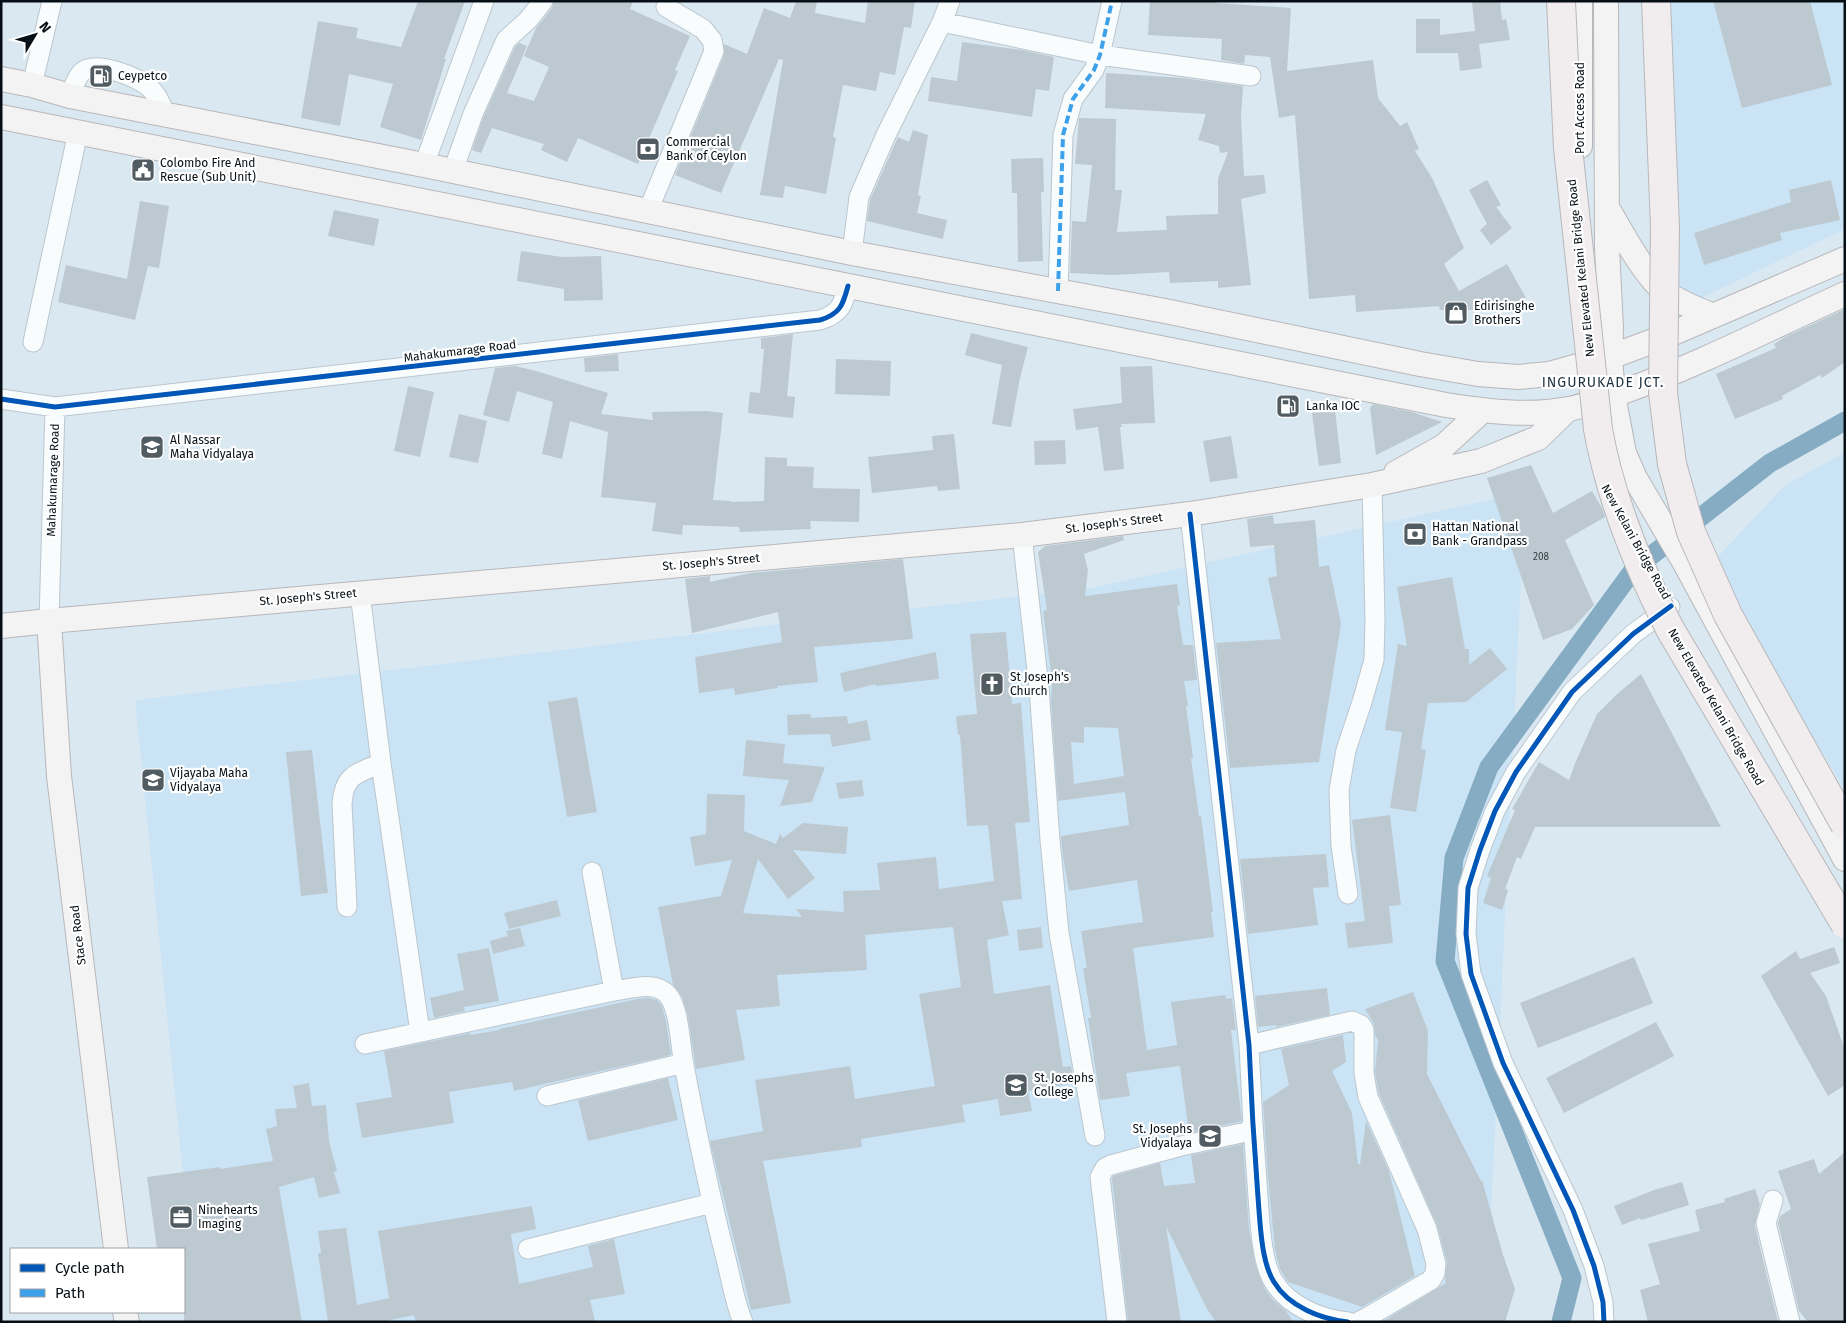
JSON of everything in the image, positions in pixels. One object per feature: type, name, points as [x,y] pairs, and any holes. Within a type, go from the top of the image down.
[{"type":"highway","name":"New Elevated Kelani Bridge Road","points":[[1561,1],[1572,189],[1598,429],[1609,477],[1625,524],[1662,612],[1845,924]]},
{"type":"highway","points":[[1656,1],[1665,227],[1663,393],[1672,464],[1691,532],[1728,615],[1845,825]]},
{"type":"main road","name":"Port Access Road","points":[[1580,1],[1580,255],[1582,335],[1585,365]]},
{"type":"main road","points":[[1606,1],[1610,357],[1613,395],[1624,453],[1635,478],[1686,565],[1845,859]]},
{"type":"main road","points":[[1,79],[32,85],[70,96],[165,115],[453,170],[852,252],[1478,374],[1518,377],[1549,374],[1585,365],[1714,316],[1845,259]]},
{"type":"main road","points":[[1,117],[1427,401],[1483,410],[1539,412],[1577,407],[1658,379],[1694,364],[1845,294]]},
{"type":"main road","points":[[1607,208],[1630,248],[1652,278],[1666,293],[1682,303],[1714,316]]},
{"type":"main road","points":[[848,286],[852,252]]},
{"type":"main road","name":"New Kelani Bridge Road","points":[[1585,365],[1577,407],[1607,492],[1845,915]]},
{"type":"main road","name":"St. Joseph's Street","points":[[1,626],[1022,535],[1190,514],[1372,485],[1481,461],[1538,438],[1577,407]]},
{"type":"main road","name":"St. Joseph's Street","points":[[1372,485],[1444,446],[1483,410]]},
{"type":"main road","name":"Stace Road","points":[[49,621],[60,776],[116,1248]]},
{"type":"street","points":[[32,85],[52,1]]},
{"type":"street","points":[[424,165],[484,1]]},
{"type":"street","points":[[453,170],[473,114],[506,40],[528,20],[543,1]]},
{"type":"street","points":[[852,252],[859,197],[886,135],[942,22],[950,1]]},
{"type":"street","points":[[1058,291],[1063,135],[1073,99],[1094,70],[1100,55],[1112,1]]},
{"type":"street","points":[[648,211],[714,51],[712,40],[703,29],[666,7]]},
{"type":"street","points":[[942,22],[1100,55],[1251,76]]},
{"type":"street","points":[[70,96],[81,73],[86,70],[92,68],[116,71],[150,88],[161,104],[165,115]]},
{"type":"street","points":[[33,342],[78,132]]},
{"type":"street","name":"Mahakumarage Road","points":[[49,621],[55,408],[820,320],[830,317],[837,311],[844,302],[848,286]]},
{"type":"street","points":[[1,398],[55,408]]},
{"type":"street","points":[[1348,894],[1341,846],[1339,790],[1346,750],[1374,660],[1372,485]]},
{"type":"street","points":[[1190,514],[1249,1045],[1252,1127],[1261,1232],[1268,1269],[1273,1281],[1282,1294],[1303,1308],[1329,1318],[1348,1322]]},
{"type":"street","points":[[1022,535],[1039,688],[1060,933],[1095,1136]]},
{"type":"street","points":[[360,593],[381,763],[420,1032]]},
{"type":"street","points":[[1604,1322],[1603,1302],[1594,1266],[1573,1210],[1502,1063],[1471,974],[1466,934],[1468,888],[1495,811],[1516,772],[1572,692],[1633,634],[1666,598]]},
{"type":"street","points":[[347,907],[342,792],[347,780],[381,763]]},
{"type":"street","points":[[592,872],[614,992]]},
{"type":"street","points":[[366,1044],[614,992],[652,986],[667,994],[673,1002],[712,1204],[742,1322]]},
{"type":"street","points":[[1249,1045],[1352,1021],[1357,1022],[1364,1030],[1364,1073],[1368,1097],[1421,1213],[1433,1247],[1436,1264],[1435,1273],[1431,1280],[1358,1322]]},
{"type":"street","points":[[547,1096],[684,1063]]},
{"type":"street","points":[[1117,1322],[1100,1177],[1105,1168],[1181,1146],[1246,1132],[1252,1127]]},
{"type":"street","points":[[1773,1200],[1766,1223],[1790,1322]]},
{"type":"street","points":[[528,1249],[712,1204]]},
{"type":"shaded area","points":[[1647,1],[1845,1],[1845,229],[1662,317]]},
{"type":"shaded area","points":[[1845,452],[1845,790],[1803,720],[1715,560],[1784,486]]},
{"type":"shaded area","points":[[1525,492],[1486,1322],[198,1322],[135,700],[1096,587]]},
{"type":"building","points":[[418,1],[465,1],[444,59],[446,59],[421,140],[380,127],[393,84],[349,74],[340,126],[301,118],[318,21],[358,28],[356,38],[401,47]]},
{"type":"building","points":[[554,1],[633,1],[630,9],[690,36],[675,70],[678,71],[638,164],[578,138],[567,162],[541,150],[544,144],[492,128],[481,153],[472,150],[483,118],[515,47],[519,43],[527,46],[507,93],[534,101],[549,67],[524,56],[536,28],[552,8]]},
{"type":"building","points":[[796,1],[817,1],[815,13],[865,23],[868,1],[915,1],[911,28],[904,27],[895,75],[880,72],[876,91],[843,85],[833,137],[836,138],[826,194],[785,186],[783,198],[760,195],[783,60],[779,59],[721,193],[675,175],[724,55],[724,44],[747,54],[764,8],[790,18]]},
{"type":"building","points":[[1150,1],[1216,1],[1216,3],[1291,8],[1287,71],[1373,60],[1378,98],[1400,126],[1407,122],[1419,149],[1415,151],[1432,178],[1464,248],[1444,264],[1459,291],[1507,264],[1526,298],[1501,312],[1500,310],[1440,310],[1439,306],[1356,312],[1355,295],[1309,299],[1295,115],[1279,118],[1270,57],[1245,55],[1244,64],[1221,60],[1222,39],[1148,35]]},
{"type":"building","points":[[1500,1],[1502,20],[1506,19],[1510,40],[1479,44],[1482,68],[1460,71],[1458,53],[1416,53],[1416,19],[1440,19],[1440,35],[1475,31],[1472,2]]},
{"type":"building","points":[[1713,1],[1810,1],[1832,85],[1742,108]]},
{"type":"building","points":[[962,42],[1022,50],[1054,57],[1049,91],[1036,89],[1032,117],[928,101],[931,77],[957,81]]},
{"type":"building","points":[[1106,73],[1183,78],[1243,86],[1241,118],[1244,176],[1264,175],[1266,193],[1241,199],[1251,285],[1218,288],[1218,281],[1170,283],[1169,272],[1112,275],[1070,273],[1072,221],[1086,222],[1092,165],[1075,164],[1079,118],[1116,119],[1115,190],[1122,190],[1117,232],[1167,230],[1166,216],[1218,214],[1218,179],[1228,152],[1220,153],[1219,146],[1198,140],[1206,114],[1105,108]]},
{"type":"building","points":[[913,130],[928,135],[918,195],[921,196],[917,213],[947,220],[943,239],[867,221],[870,200],[898,137],[909,142]]},
{"type":"building","points":[[1043,158],[1044,192],[1041,192],[1043,261],[1018,262],[1017,193],[1012,193],[1011,159]]},
{"type":"building","points":[[1487,180],[1501,205],[1496,207],[1512,228],[1491,245],[1480,230],[1487,224],[1469,190]]},
{"type":"building","points":[[1831,180],[1840,220],[1780,233],[1782,240],[1704,265],[1694,233],[1791,202],[1789,190]]},
{"type":"building","points":[[140,201],[169,206],[159,268],[148,266],[135,320],[58,302],[66,265],[127,279]]},
{"type":"building","points":[[334,210],[379,219],[374,246],[328,236]]},
{"type":"building","points":[[521,251],[562,257],[601,256],[603,300],[564,301],[564,289],[517,281]]},
{"type":"building","points":[[1845,309],[1845,362],[1822,378],[1820,375],[1782,396],[1783,399],[1735,419],[1716,374],[1776,348],[1774,344],[1785,337]]},
{"type":"building","points":[[971,333],[1028,347],[1011,427],[992,424],[1002,365],[965,355]]},
{"type":"building","points":[[793,334],[787,396],[795,397],[793,418],[748,413],[750,392],[760,393],[764,349],[761,349],[761,338]]},
{"type":"building","points":[[618,354],[619,371],[585,372],[584,358]]},
{"type":"building","points":[[836,359],[891,361],[890,396],[835,394]]},
{"type":"building","points":[[515,366],[608,393],[601,414],[653,420],[652,412],[706,411],[723,413],[713,500],[731,502],[764,501],[765,457],[787,458],[787,466],[814,467],[813,488],[860,489],[859,522],[810,521],[811,529],[740,532],[739,527],[683,525],[682,535],[652,531],[656,503],[601,497],[608,432],[570,421],[562,459],[542,454],[553,402],[517,391],[509,422],[483,415],[495,368]]},
{"type":"building","points":[[1152,366],[1155,423],[1121,424],[1124,469],[1104,471],[1098,427],[1076,430],[1073,409],[1122,403],[1120,367]]},
{"type":"building","points":[[408,386],[434,392],[420,457],[394,451]]},
{"type":"building","points":[[1373,404],[1412,412],[1442,422],[1376,455],[1370,408]]},
{"type":"building","points":[[1335,410],[1341,463],[1319,466],[1312,413]]},
{"type":"building","points":[[459,414],[487,421],[478,463],[449,457]]},
{"type":"building","points":[[954,434],[960,489],[938,491],[937,486],[872,493],[868,457],[933,450],[932,436]]},
{"type":"building","points":[[1231,436],[1238,478],[1210,482],[1203,441]]},
{"type":"building","points":[[1065,440],[1066,464],[1035,465],[1034,441]]},
{"type":"building","points":[[1531,465],[1553,513],[1592,491],[1605,517],[1565,540],[1594,605],[1572,629],[1543,640],[1487,478]]},
{"type":"building","points":[[1273,515],[1274,524],[1315,520],[1319,567],[1329,565],[1341,624],[1319,762],[1230,768],[1216,643],[1281,639],[1268,578],[1277,576],[1274,545],[1250,547],[1247,519]]},
{"type":"building","points":[[1123,536],[1124,540],[1084,554],[1088,570],[1085,596],[1177,584],[1180,605],[1177,606],[1183,645],[1193,645],[1197,680],[1184,681],[1193,758],[1191,759],[1199,816],[1201,816],[1213,912],[1211,912],[1214,937],[1133,948],[1147,1050],[1177,1045],[1171,1002],[1225,995],[1226,999],[1232,998],[1236,1030],[1231,1030],[1242,1121],[1189,1133],[1180,1066],[1126,1073],[1130,1096],[1100,1100],[1088,1018],[1091,1018],[1083,968],[1087,968],[1081,931],[1143,922],[1137,880],[1069,891],[1061,836],[1129,825],[1125,792],[1058,801],[1051,701],[1052,681],[1043,611],[1047,610],[1038,552],[1045,546]],"holes":[[[1084,727],[1118,728],[1124,776],[1074,784],[1071,742],[1084,743]]]},
{"type":"building","points":[[903,559],[913,639],[814,647],[818,682],[777,686],[778,688],[735,695],[734,688],[699,693],[695,657],[782,642],[778,612],[692,633],[685,579],[710,576],[710,582],[750,573]]},
{"type":"building","points":[[1452,577],[1465,649],[1469,649],[1469,665],[1490,648],[1507,669],[1466,702],[1428,703],[1421,749],[1426,750],[1416,812],[1390,808],[1402,732],[1385,730],[1398,644],[1407,646],[1397,587]]},
{"type":"building","points":[[1006,632],[1012,704],[1021,703],[1030,822],[1015,823],[1022,899],[1002,901],[1009,935],[987,940],[994,994],[1050,985],[1063,1067],[1071,1066],[1074,1083],[1028,1091],[1032,1111],[1000,1116],[998,1099],[962,1105],[965,1122],[861,1139],[862,1147],[763,1161],[791,1303],[751,1310],[710,1141],[763,1131],[755,1080],[850,1066],[855,1099],[935,1086],[919,994],[961,987],[953,927],[865,935],[867,970],[777,975],[780,1006],[736,1010],[745,1060],[696,1069],[688,1016],[682,997],[673,985],[658,907],[721,896],[732,860],[695,866],[690,837],[706,834],[707,794],[745,795],[744,831],[776,844],[780,834],[783,838],[803,823],[848,827],[846,854],[793,850],[815,878],[788,899],[758,859],[743,913],[802,917],[796,909],[844,912],[843,891],[880,890],[877,863],[936,857],[939,889],[994,881],[988,825],[967,826],[960,735],[958,735],[956,716],[977,714],[970,634]]},
{"type":"building","points":[[936,652],[939,679],[876,686],[876,684],[844,692],[840,673]]},
{"type":"building","points":[[1641,674],[1721,827],[1535,827],[1521,859],[1517,857],[1505,889],[1508,890],[1502,910],[1483,903],[1491,878],[1487,876],[1515,810],[1512,809],[1539,762],[1569,780],[1597,714]]},
{"type":"building","points":[[577,697],[597,812],[567,817],[548,702]]},
{"type":"building","points":[[810,714],[811,718],[847,716],[848,724],[867,720],[871,740],[832,747],[830,734],[788,735],[787,715]]},
{"type":"building","points":[[746,740],[785,744],[783,763],[825,767],[812,802],[780,806],[789,780],[743,776]]},
{"type":"building","points":[[312,750],[328,893],[301,896],[286,752]]},
{"type":"building","points":[[862,780],[864,796],[839,799],[836,783]]},
{"type":"building","points":[[1390,815],[1401,905],[1389,906],[1393,943],[1348,948],[1345,923],[1365,921],[1352,820]]},
{"type":"building","points":[[1326,854],[1329,887],[1313,888],[1318,925],[1248,934],[1240,859]]},
{"type":"building","points":[[557,900],[561,916],[509,929],[504,913]]},
{"type":"building","points":[[1041,927],[1043,948],[1019,951],[1017,930]]},
{"type":"building","points":[[520,928],[525,946],[493,954],[490,941],[508,936],[506,931]]},
{"type":"building","points":[[1834,947],[1840,963],[1810,973],[1826,996],[1845,1050],[1845,1085],[1828,1096],[1761,976],[1796,951],[1800,959]]},
{"type":"building","points":[[489,948],[499,1001],[464,1007],[465,1011],[434,1018],[430,998],[464,990],[457,954]]},
{"type":"building","points":[[1634,957],[1653,1003],[1538,1048],[1520,1003]]},
{"type":"building","points":[[1327,988],[1330,1015],[1276,1027],[1276,1025],[1258,1027],[1255,996]]},
{"type":"building","points":[[1413,992],[1428,1031],[1427,1074],[1482,1180],[1503,1255],[1515,1289],[1505,1322],[1382,1322],[1446,1283],[1447,1262],[1437,1225],[1379,1094],[1375,1072],[1378,1040],[1375,1035],[1374,1024],[1365,1009]]},
{"type":"building","points":[[648,998],[657,1000],[662,1006],[671,1055],[514,1091],[512,1082],[449,1092],[454,1123],[362,1138],[356,1103],[392,1097],[384,1051],[470,1033],[470,1035],[500,1030]]},
{"type":"building","points":[[1656,1022],[1674,1056],[1564,1113],[1546,1078]]},
{"type":"building","points":[[1343,1035],[1346,1062],[1332,1071],[1352,1113],[1358,1164],[1360,1164],[1366,1121],[1389,1171],[1415,1276],[1362,1307],[1288,1282],[1280,1269],[1275,1250],[1268,1177],[1263,1102],[1289,1085],[1281,1049]]},
{"type":"building","points":[[668,1078],[678,1120],[588,1141],[578,1100]]},
{"type":"building","points":[[309,1083],[312,1106],[326,1105],[329,1141],[337,1171],[334,1172],[340,1193],[319,1198],[314,1177],[279,1187],[302,1322],[184,1322],[185,1248],[157,1248],[147,1177],[273,1161],[266,1129],[277,1126],[275,1109],[297,1108],[293,1086]]},
{"type":"building","points":[[1243,1144],[1249,1230],[1256,1267],[1265,1289],[1272,1299],[1286,1311],[1293,1322],[1216,1322],[1207,1309],[1166,1226],[1181,1322],[1128,1322],[1113,1176],[1160,1163],[1164,1186],[1195,1183],[1191,1155]]},
{"type":"building","points":[[1845,1152],[1845,1322],[1808,1322],[1799,1311],[1778,1223],[1780,1216],[1791,1209],[1778,1171],[1814,1159],[1819,1174]]},
{"type":"building","points":[[1682,1182],[1689,1205],[1641,1220],[1640,1218],[1622,1225],[1614,1206],[1654,1190]]},
{"type":"building","points":[[1755,1189],[1760,1204],[1755,1226],[1778,1322],[1648,1322],[1640,1290],[1660,1284],[1648,1244],[1700,1231],[1695,1210],[1725,1202],[1724,1199]]},
{"type":"building","points":[[532,1206],[536,1229],[511,1234],[519,1284],[593,1267],[588,1246],[614,1239],[625,1294],[590,1300],[595,1322],[416,1322],[414,1315],[381,1322],[328,1322],[318,1253],[321,1253],[318,1231],[346,1228],[357,1305],[389,1298],[378,1231]]},
{"type":"waterway","points":[[1561,1322],[1572,1278],[1445,961],[1454,858],[1489,767],[1634,569],[1770,463],[1845,421]]},
{"type":"marked path","points":[[1058,291],[1063,135],[1073,99],[1094,70],[1100,55],[1112,1]]},
{"type":"cycle path","points":[[1,399],[55,407],[820,320],[827,318],[840,308],[848,286]]},
{"type":"cycle path","points":[[1190,514],[1249,1045],[1255,1159],[1266,1264],[1280,1291],[1297,1305],[1317,1315],[1348,1322]]},
{"type":"cycle path","points":[[1604,1322],[1603,1302],[1594,1266],[1573,1210],[1503,1063],[1471,974],[1466,934],[1468,888],[1495,811],[1516,772],[1572,692],[1633,634],[1671,606]]},
{"type":"place","name":"Ceypetco","points":[[101,76]]},
{"type":"place","name":"Commercial Bank of Ceylon","points":[[648,149]]},
{"type":"place","name":"Colombo Fire And Rescue (Sub Unit)","points":[[143,170]]},
{"type":"place","name":"Edirisinghe Brothers","points":[[1456,313]]},
{"type":"place","name":"Lanka IOC","points":[[1288,406]]},
{"type":"place","name":"Al Nassar Maha Vidyalaya","points":[[152,447]]},
{"type":"place","name":"Hattan National Bank - Grandpass","points":[[1415,534]]},
{"type":"place","name":"St Joseph's Church","points":[[992,684]]},
{"type":"place","name":"Vijayaba Maha Vidyalaya","points":[[153,780]]},
{"type":"place","name":"St. Josephs College","points":[[1016,1085]]},
{"type":"place","name":"St. Josephs Vidyalaya","points":[[1210,1136]]},
{"type":"place","name":"Ninehearts Imaging","points":[[181,1217]]},
{"type":"district","name":"INGURUKADE JCT.","points":[[1603,382]]}]
